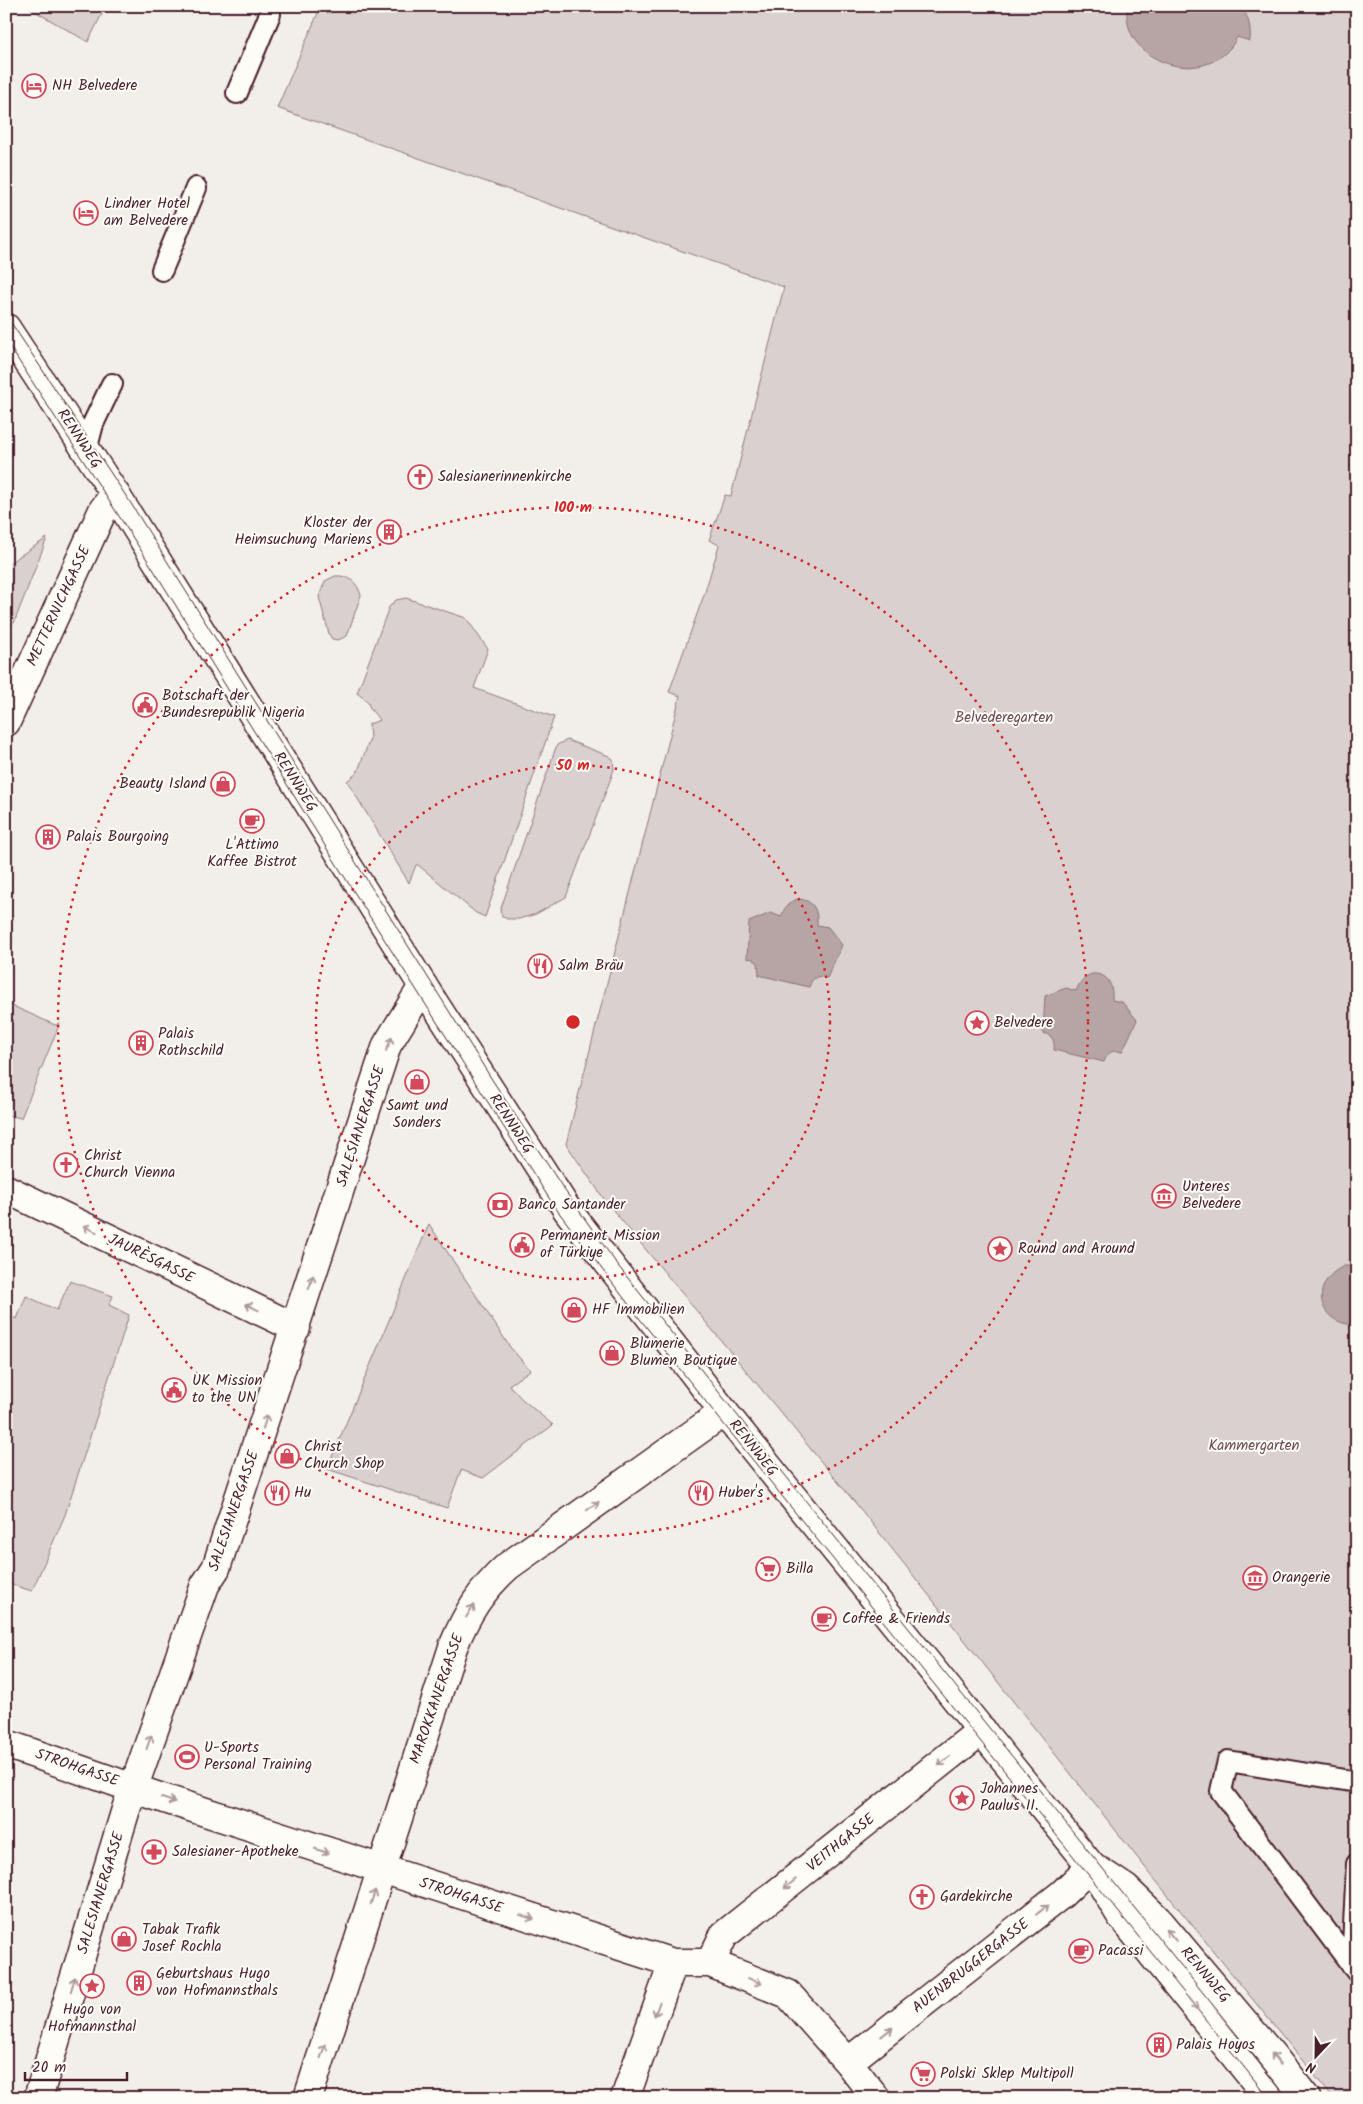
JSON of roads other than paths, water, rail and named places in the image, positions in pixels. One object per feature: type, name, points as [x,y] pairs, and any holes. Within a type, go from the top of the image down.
[{"type":"street","name":"RENNWEG","points":[[6,328],[115,494],[423,986],[568,1211],[724,1412],[1091,1866],[1121,1916],[1269,2098]]},
{"type":"street","name":"METTERNICHGASSE","points":[[6,722],[103,510],[115,494]]},
{"type":"street","name":"SALESIANERGASSE","points":[[38,2098],[133,1788],[205,1585],[216,1568],[387,1045],[423,986]]},
{"type":"street","name":"JAURÈSGASSE","points":[[6,1189],[296,1328]]},
{"type":"street","name":"MAROKKANERGASSE","points":[[308,2098],[453,1647],[465,1618],[491,1581],[508,1566],[724,1412]]},
{"type":"street","name":"VEITHGASSE","points":[[710,1963],[724,1935],[982,1730]]},
{"type":"street","name":"STROHGASSE","points":[[6,1744],[381,1870],[673,1963],[710,1963],[788,1994],[848,2062],[876,2098]]},
{"type":"street","name":"RENNWEG","points":[[1091,1866],[1126,1890],[1159,1921],[1306,2098]]},
{"type":"street","name":"AUENBRUGGERGASSE","points":[[848,2062],[1062,1894],[1091,1866]]},
{"type":"street","points":[[625,2098],[673,1963]]},
{"type":"lane","points":[[237,93],[270,14]]},
{"type":"lane","points":[[162,270],[196,188]]},
{"type":"lane","points":[[86,451],[93,424],[112,384]]},
{"type":"lane","points":[[1354,1969],[1221,1792],[1228,1761],[1357,1782]]},
{"type":"lane","points":[[1354,1969],[1357,1864]]},
{"type":"tram line","points":[[6,315],[130,502],[491,1078],[563,1188],[619,1267],[1288,2098]]},
{"type":"tram line","points":[[6,341],[155,572],[342,873],[554,1206],[636,1314],[718,1417],[1269,2098]]},
{"type":"place","name":"NH Belvedere","points":[[34,86]]},
{"type":"place","name":"Lindner Hotel am Belvedere","points":[[86,213]]},
{"type":"place","name":"Salesianerinnenkirche","points":[[420,477]]},
{"type":"place","name":"Kloster der Heimsuchung Mariens","points":[[389,532]]},
{"type":"place","name":"Botschaft der Bundesrepublik Nigeria","points":[[145,705]]},
{"type":"place","name":"Beauty Island","points":[[223,784]]},
{"type":"place","name":"L'Attimo Kaffee Bistrot","points":[[252,821]]},
{"type":"place","name":"Palais Bourgoing","points":[[48,837]]},
{"type":"place","name":"Salm Bräu","points":[[540,966]]},
{"type":"place","name":"Belvedere","points":[[977,1023]]},
{"type":"place","name":"Palais Rothschild","points":[[141,1043]]},
{"type":"place","name":"Samt und Sonders","points":[[417,1082]]},
{"type":"place","name":"Christ Church Vienna","points":[[66,1165]]},
{"type":"place","name":"Unteres Belvedere","points":[[1164,1196]]},
{"type":"place","name":"Banco Santander","points":[[500,1205]]},
{"type":"place","name":"Permanent Mission of Türkiye","points":[[522,1245]]},
{"type":"place","name":"Round and Around","points":[[1000,1249]]},
{"type":"place","name":"HF Immobilien","points":[[574,1310]]},
{"type":"place","name":"Blumerie Blumen Boutique","points":[[612,1353]]},
{"type":"place","name":"UK Mission to the UN","points":[[174,1390]]},
{"type":"place","name":"Christ Church Shop","points":[[287,1456]]},
{"type":"place","name":"Hu","points":[[277,1493]]},
{"type":"place","name":"Huber's","points":[[701,1493]]},
{"type":"place","name":"Billa","points":[[768,1569]]},
{"type":"place","name":"Orangerie","points":[[1255,1578]]},
{"type":"place","name":"Coffee & Friends","points":[[824,1619]]},
{"type":"place","name":"U-Sports Personal Training","points":[[187,1757]]},
{"type":"place","name":"Johannes Paulus II.","points":[[962,1798]]},
{"type":"place","name":"Salesianer-Apotheke","points":[[154,1852]]},
{"type":"place","name":"Gardekirche","points":[[922,1897]]},
{"type":"place","name":"Tabak Trafik Josef Rochla","points":[[124,1939]]},
{"type":"place","name":"Pacassi","points":[[1081,1951]]},
{"type":"place","name":"Geburtshaus Hugo von Hofmannsthals","points":[[139,1983]]},
{"type":"place","name":"Hugo von Hofmannsthal","points":[[92,1986]]},
{"type":"place","name":"Palais Hoyos","points":[[1159,2045]]},
{"type":"place","name":"Polski Sklep Multipoll","points":[[923,2074]]},
{"type":"park label","name":"Belvederegarten","points":[[1004,718]]},
{"type":"park label","name":"Kammergarten","points":[[1254,1446]]}]
